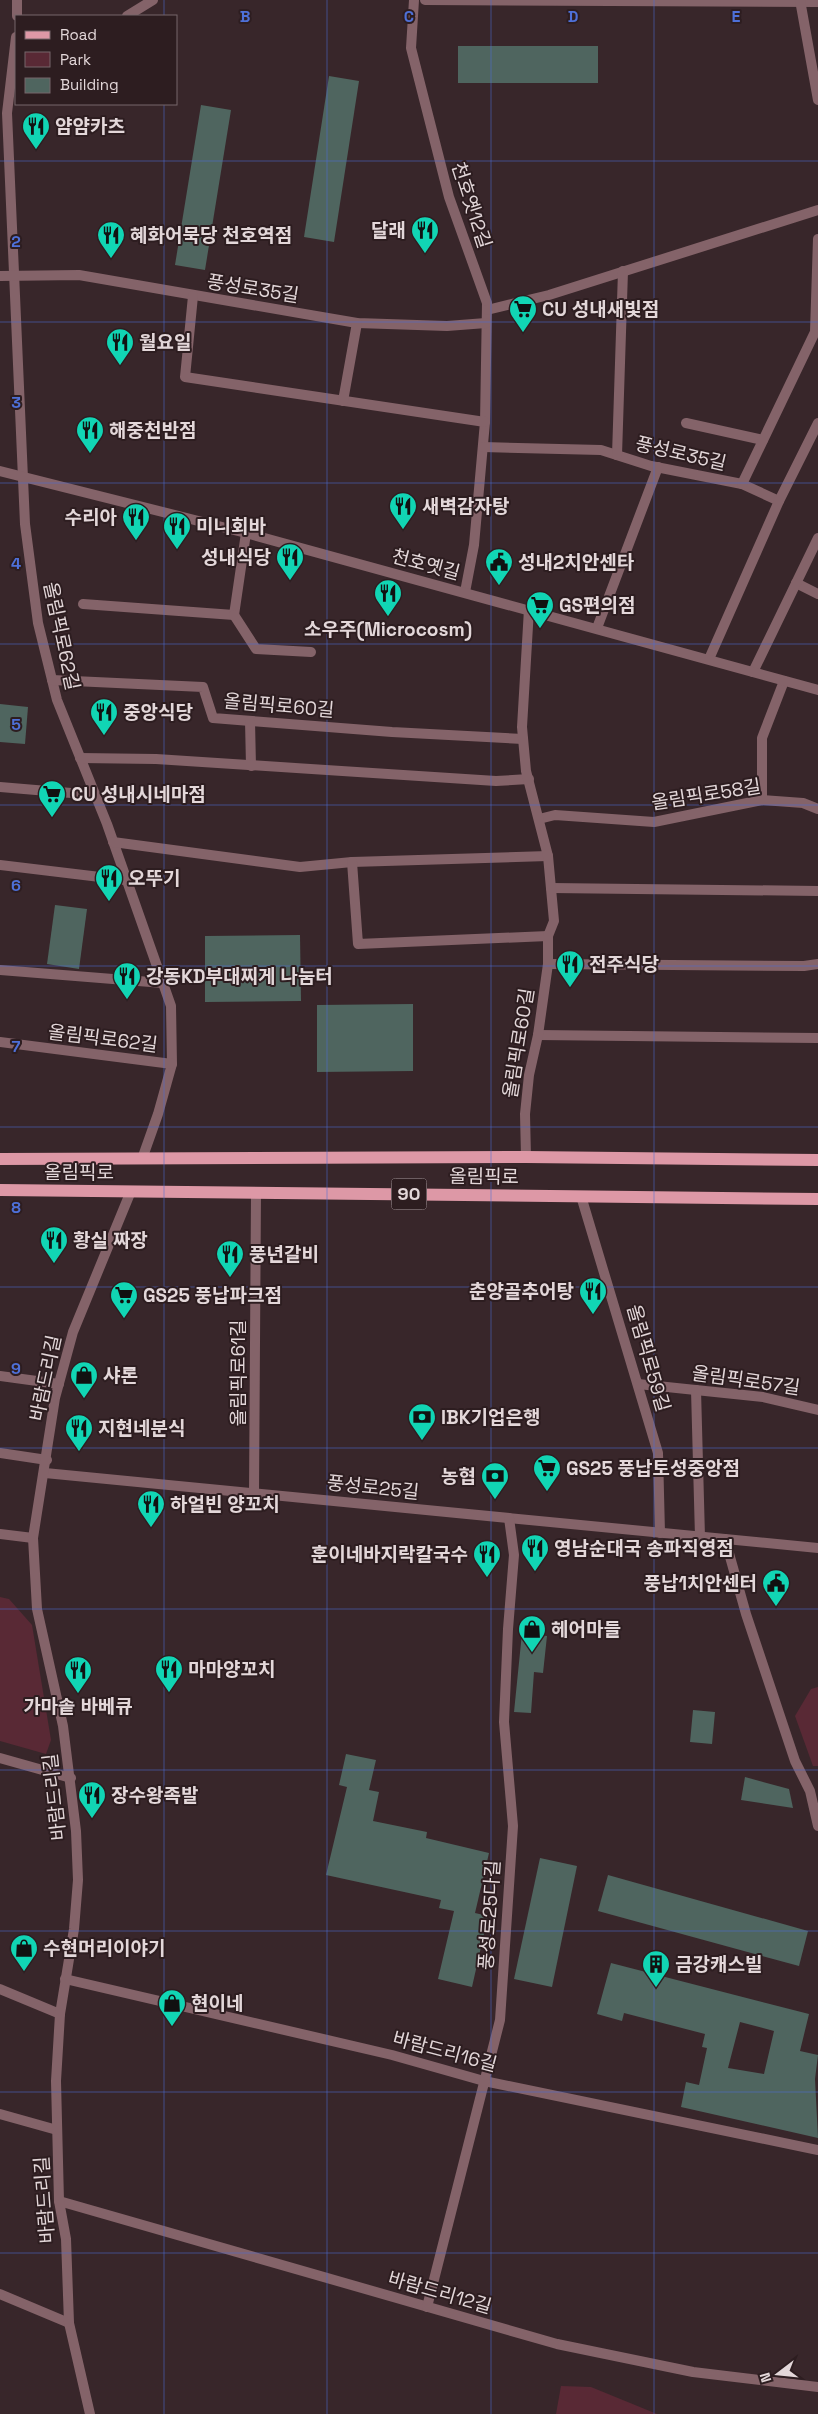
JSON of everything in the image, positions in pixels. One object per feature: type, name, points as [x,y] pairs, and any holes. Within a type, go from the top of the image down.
[{"type":"main road","name":"올림픽로","points":[[0,1159],[526,1157],[818,1160]]},
{"type":"main road","name":"올림픽로","points":[[0,1190],[818,1199]]},
{"type":"street","points":[[17,0],[17,15]]},
{"type":"street","points":[[129,15],[153,0]]},
{"type":"street","name":"천호옛12길","points":[[414,0],[411,48],[449,198],[487,304],[485,422],[474,545],[465,592]]},
{"type":"street","points":[[425,0],[818,2]]},
{"type":"street","points":[[801,1],[818,100]]},
{"type":"street","name":"올림픽로62길","points":[[15,54],[4,106],[15,275],[25,524],[38,623],[57,700],[113,842],[171,1006],[172,1064],[158,1114],[142,1159]]},
{"type":"street","points":[[486,310],[549,294],[818,210]]},
{"type":"street","name":"풍성로35길","points":[[742,484],[815,332],[818,239]]},
{"type":"street","name":"풍성로35길","points":[[622,271],[617,455],[658,467],[742,484],[779,501]]},
{"type":"street","name":"풍성로35길","points":[[0,276],[80,275],[357,323],[447,326],[486,324]]},
{"type":"street","points":[[193,296],[185,377],[485,422]]},
{"type":"street","points":[[343,401],[357,323]]},
{"type":"street","name":"풍성로35길","points":[[686,423],[763,440]]},
{"type":"street","points":[[709,659],[779,501],[818,423]]},
{"type":"street","points":[[482,447],[601,450],[617,455]]},
{"type":"street","points":[[598,628],[658,467]]},
{"type":"street","name":"천호옛길","points":[[0,471],[246,533],[529,609],[818,690]]},
{"type":"street","points":[[246,533],[234,615],[256,649],[310,652]]},
{"type":"street","points":[[753,672],[818,538]]},
{"type":"street","points":[[796,583],[818,594]]},
{"type":"street","points":[[83,604],[234,615]]},
{"type":"street","name":"올림픽로60길","points":[[526,1157],[525,1114],[529,1075],[538,1035],[548,964],[548,936],[554,921],[548,856],[529,779],[522,727],[529,609]]},
{"type":"street","name":"올림픽로60길","points":[[52,680],[203,687],[213,718],[392,732],[523,739]]},
{"type":"street","points":[[762,800],[762,738],[784,681]]},
{"type":"street","points":[[250,721],[251,766]]},
{"type":"street","points":[[80,758],[156,758],[251,766],[496,781],[529,779]]},
{"type":"street","points":[[0,787],[95,794]]},
{"type":"street","name":"올림픽로58길","points":[[539,819],[555,815],[654,822],[762,800],[803,803],[818,809]]},
{"type":"street","points":[[113,842],[300,867],[352,862],[548,856]]},
{"type":"street","points":[[352,862],[358,944],[548,936]]},
{"type":"street","points":[[0,865],[125,880]]},
{"type":"street","points":[[551,888],[818,892]]},
{"type":"street","points":[[548,964],[804,966],[818,964]]},
{"type":"street","points":[[0,970],[163,983]]},
{"type":"street","points":[[538,1035],[818,1038]]},
{"type":"street","name":"올림픽로62길","points":[[0,1042],[172,1064]]},
{"type":"street","name":"바람드리길","points":[[90,2414],[69,2323],[66,2239],[60,2200],[57,2130],[56,2082],[60,2014],[74,1929],[78,1880],[71,1778],[63,1726],[37,1609],[33,1538],[59,1384],[73,1332],[131,1191]]},
{"type":"street","name":"올림픽로61길","points":[[254,1494],[256,1192]]},
{"type":"street","name":"올림픽로59길","points":[[581,1196],[658,1453],[660,1533]]},
{"type":"street","points":[[0,1376],[59,1384]]},
{"type":"street","name":"올림픽로57길","points":[[638,1384],[763,1397],[818,1410]]},
{"type":"street","points":[[696,1390],[700,1537]]},
{"type":"street","points":[[0,1454],[47,1460]]},
{"type":"street","name":"풍성로25길","points":[[45,1473],[818,1548]]},
{"type":"street","name":"풍성로25다길","points":[[427,2307],[500,2020],[513,1826],[508,1798],[504,1722],[508,1629],[514,1555],[508,1518]]},
{"type":"street","points":[[0,1534],[33,1538]]},
{"type":"street","points":[[724,1539],[746,1614],[796,1761],[810,1791],[818,1826]]},
{"type":"street","points":[[0,1758],[71,1778]]},
{"type":"street","name":"바람드리16길","points":[[65,1980],[373,2050],[484,2081],[818,2150]]},
{"type":"street","points":[[0,1989],[60,2014]]},
{"type":"street","points":[[0,2114],[57,2130]]},
{"type":"street","name":"바람드리12길","points":[[60,2200],[567,2346],[693,2372],[818,2387]]},
{"type":"street","points":[[0,2294],[69,2323]]},
{"type":"green space","points":[[0,1597],[9,1599],[32,1625],[51,1740],[46,1754],[0,1741]]},
{"type":"green space","points":[[818,1687],[818,1766],[813,1766],[795,1716],[811,1689]]},
{"type":"green space","points":[[561,2386],[591,2387],[657,2414],[556,2414]]},
{"type":"building","points":[[458,46],[598,46],[598,83],[458,83]]},
{"type":"building","points":[[329,76],[359,81],[334,242],[304,237]]},
{"type":"building","points":[[201,105],[231,110],[205,270],[175,265]]},
{"type":"building","points":[[0,704],[28,707],[25,744],[0,742]]},
{"type":"building","points":[[55,905],[87,909],[79,969],[47,964]]},
{"type":"building","points":[[300,935],[301,1001],[205,1002],[205,936]]},
{"type":"building","points":[[413,1004],[413,1071],[317,1072],[317,1005]]},
{"type":"building","points":[[522,1633],[547,1636],[543,1673],[534,1672],[531,1713],[514,1712]]},
{"type":"building","points":[[693,1710],[715,1712],[712,1744],[690,1742]]},
{"type":"building","points":[[346,1754],[376,1760],[369,1790],[379,1792],[373,1821],[427,1832],[426,1838],[489,1853],[475,1913],[488,1916],[472,1987],[438,1979],[454,1911],[439,1908],[441,1900],[326,1875],[347,1787],[339,1785]]},
{"type":"building","points":[[745,1777],[789,1789],[793,1808],[741,1800]]},
{"type":"building","points":[[540,1858],[577,1866],[552,1987],[514,1979]]},
{"type":"building","points":[[608,1875],[808,1931],[799,1966],[598,1911]]},
{"type":"building","points":[[611,1963],[809,2014],[800,2051],[818,2055],[815,2079],[818,2138],[681,2107],[686,2082],[699,2085],[707,2048],[702,2047],[705,2034],[624,2013],[622,2021],[597,2014]],"holes":[[[740,2022],[774,2031],[764,2074],[728,2068]]]},
{"type":"place","name":"얌얌카츠","points":[[36,150]]},
{"type":"place","name":"달래","points":[[425,254]]},
{"type":"place","name":"혜화어묵당 천호역점","points":[[111,259]]},
{"type":"place","name":"CU 성내새빛점","points":[[523,333]]},
{"type":"place","name":"월요일","points":[[120,366]]},
{"type":"place","name":"해중천반점","points":[[90,454]]},
{"type":"place","name":"새벽감자탕","points":[[403,530]]},
{"type":"place","name":"수리아","points":[[136,541]]},
{"type":"place","name":"미니회바","points":[[177,550]]},
{"type":"place","name":"성내식당","points":[[290,581]]},
{"type":"place","name":"성내2치안센타","points":[[499,586]]},
{"type":"place","name":"소우주(Microcosm)","points":[[388,617]]},
{"type":"place","name":"GS편의점","points":[[540,629]]},
{"type":"place","name":"중앙식당","points":[[104,736]]},
{"type":"place","name":"CU 성내시네마점","points":[[52,818]]},
{"type":"place","name":"오뚜기","points":[[109,902]]},
{"type":"place","name":"전주식당","points":[[570,988]]},
{"type":"place","name":"강동KD부대찌게 나눔터","points":[[127,1000]]},
{"type":"place","name":"황실 짜장","points":[[54,1264]]},
{"type":"place","name":"풍년갈비","points":[[230,1278]]},
{"type":"place","name":"춘양골추어탕","points":[[593,1315]]},
{"type":"place","name":"GS25 풍납파크점","points":[[124,1319]]},
{"type":"place","name":"샤론","points":[[84,1399]]},
{"type":"place","name":"IBK기업은행","points":[[422,1441]]},
{"type":"place","name":"지현네분식","points":[[79,1452]]},
{"type":"place","name":"GS25 풍납토성중앙점","points":[[547,1492]]},
{"type":"place","name":"농협","points":[[495,1500]]},
{"type":"place","name":"하얼빈 양꼬치","points":[[151,1528]]},
{"type":"place","name":"영남순대국 송파직영점","points":[[535,1572]]},
{"type":"place","name":"훈이네바지락칼국수","points":[[487,1578]]},
{"type":"place","name":"풍납1치안센터","points":[[776,1607]]},
{"type":"place","name":"헤어마들","points":[[532,1653]]},
{"type":"place","name":"마마양꼬치","points":[[169,1693]]},
{"type":"place","name":"가마솥 바베큐","points":[[78,1694]]},
{"type":"place","name":"장수왕족발","points":[[92,1819]]},
{"type":"place","name":"수현머리이야기","points":[[24,1972]]},
{"type":"place","name":"금강캐스빌","points":[[656,1988]]},
{"type":"place","name":"현이네","points":[[172,2027]]}]
